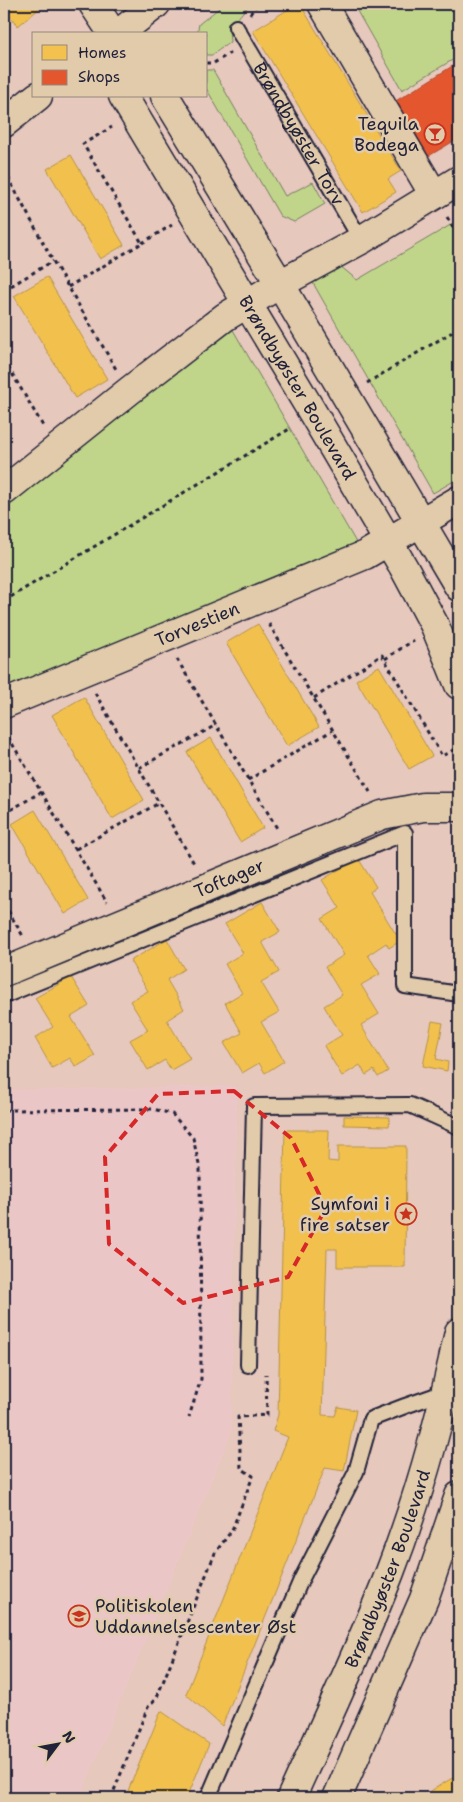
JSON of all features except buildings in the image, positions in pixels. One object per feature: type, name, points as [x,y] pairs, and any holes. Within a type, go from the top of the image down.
[{"type":"street","points":[[93,4],[112,32]]},
{"type":"street","points":[[121,32],[156,4]]},
{"type":"street","points":[[322,4],[434,196]]},
{"type":"street","points":[[4,123],[35,98]]},
{"type":"street","name":"Brøndbyøster Boulevard","points":[[165,98],[280,284],[459,587]]},
{"type":"street","name":"Brøndbyøster Boulevard","points":[[128,105],[388,541],[435,626],[459,685]]},
{"type":"street","points":[[4,491],[225,317],[280,284],[361,240],[459,180]]},
{"type":"street","points":[[388,541],[459,500]]},
{"type":"street","name":"Torvestien","points":[[4,704],[365,555],[388,541]]},
{"type":"street","name":"Toftager","points":[[4,972],[382,815],[422,807],[459,806]]},
{"type":"street","name":"Brøndbyøster Boulevard","points":[[291,1798],[360,1645],[415,1502],[446,1392],[459,1332]]},
{"type":"street","points":[[337,1798],[424,1599],[459,1496]]},
{"type":"lane","name":"Brøndbyøster Torv","points":[[236,27],[361,240]]},
{"type":"lane","points":[[4,996],[406,833],[405,986],[459,994]]},
{"type":"lane","points":[[248,1365],[254,1106],[410,1105],[459,1127]]},
{"type":"lane","points":[[208,1798],[300,1580],[356,1472],[371,1419],[446,1392]]},
{"type":"path","points":[[208,63],[214,63],[245,43]]},
{"type":"path","points":[[128,105],[84,144],[142,243]]},
{"type":"path","points":[[4,170],[52,261],[129,391]]},
{"type":"path","points":[[68,287],[192,213]]},
{"type":"path","points":[[4,290],[52,261]]},
{"type":"path","points":[[345,396],[459,328]]},
{"type":"path","points":[[4,360],[56,449]]},
{"type":"path","points":[[4,601],[314,415]]},
{"type":"path","points":[[254,600],[382,815]]},
{"type":"path","points":[[385,659],[435,626]]},
{"type":"path","points":[[164,638],[290,853]]},
{"type":"path","points":[[314,698],[382,655],[442,756],[459,747]]},
{"type":"path","points":[[82,671],[208,887]]},
{"type":"path","points":[[139,768],[216,726]]},
{"type":"path","points":[[4,730],[120,924]]},
{"type":"path","points":[[248,780],[333,730]]},
{"type":"path","points":[[4,814],[42,792]]},
{"type":"path","points":[[76,850],[159,803]]},
{"type":"path","points":[[4,904],[36,958]]},
{"type":"path","points":[[4,1110],[153,1109],[172,1114],[193,1138],[200,1169],[201,1379],[189,1417]]},
{"type":"path","points":[[111,1798],[148,1706],[157,1696],[216,1553],[232,1530],[253,1476],[241,1468],[238,1417],[267,1414],[266,1372],[248,1365]]},
{"type":"highlighted area","points":[[234,1091],[291,1138],[326,1208],[288,1277],[183,1303],[109,1244],[105,1157],[158,1094]]},
{"type":"shaded area","name":"Politiskolen Uddannelsescenter Øst","points":[[237,1086],[231,1434],[80,1798],[4,1798],[4,1090]]},
{"type":"green space","points":[[224,4],[250,4],[229,28],[230,42],[212,55],[208,55],[208,32],[197,32],[199,24]]},
{"type":"green space","points":[[353,4],[459,4],[459,56],[402,90]]},
{"type":"green space","points":[[208,70],[213,70],[285,196],[313,182],[325,204],[294,222],[280,216],[208,91]]},
{"type":"green space","points":[[459,220],[459,478],[433,493],[313,283],[340,266],[357,280]]},
{"type":"green space","points":[[229,323],[358,546],[4,695],[4,500]]},
{"type":"place","name":"Tequila Bodega","points":[[435,134]]},
{"type":"place","name":"Symfoni i fire satser","points":[[406,1214]]},
{"type":"place","name":"Politiskolen Uddannelsescenter Øst","points":[[79,1616]]}]
